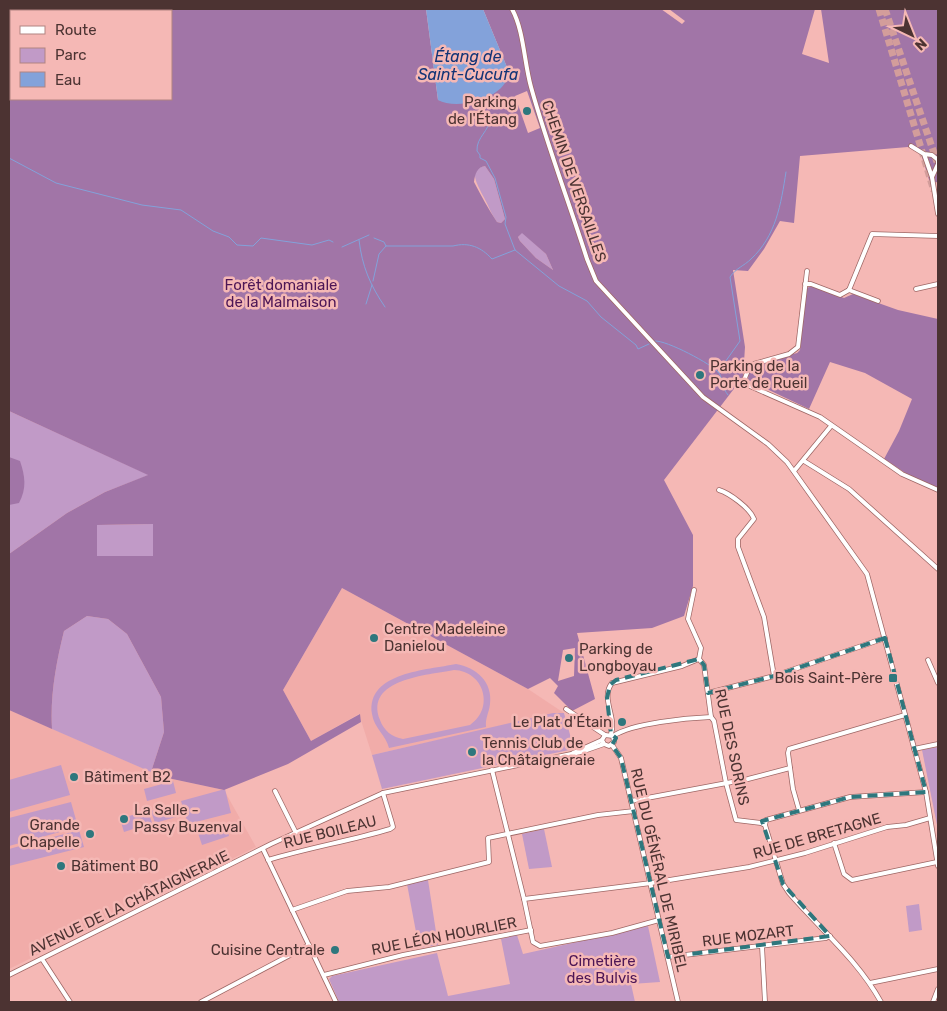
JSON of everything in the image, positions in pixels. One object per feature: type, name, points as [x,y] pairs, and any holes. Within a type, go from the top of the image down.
[{"type":"street","name":"CHEMIN DE VERSAILLES","points":[[512,9],[519,23],[525,65],[542,125],[587,259],[596,280],[703,397],[768,444],[794,471],[867,574],[926,792],[938,864]]},
{"type":"street","points":[[911,146],[924,154],[932,155],[938,160],[932,177]]},
{"type":"street","points":[[924,154],[932,177],[938,214]]},
{"type":"street","points":[[805,284],[811,284],[840,295],[849,290],[871,236],[875,232],[938,236]]},
{"type":"street","points":[[807,272],[798,346],[789,354],[750,366],[743,383],[797,405],[820,417],[902,474],[938,490]]},
{"type":"street","points":[[916,289],[938,284]]},
{"type":"street","points":[[849,290],[878,301]]},
{"type":"street","points":[[794,471],[831,426]]},
{"type":"street","points":[[804,461],[848,489],[938,569]]},
{"type":"street","points":[[718,490],[724,492],[746,509],[754,519],[738,539],[738,547],[764,617],[774,676]]},
{"type":"street","name":"RUE DES SORINS","points":[[694,590],[688,619],[700,648],[699,659],[704,665],[712,718],[736,820],[744,823],[761,823],[765,826]]},
{"type":"street","points":[[708,693],[774,676],[885,638]]},
{"type":"street","points":[[605,735],[603,742],[612,745],[613,729],[608,690],[612,683],[682,666],[699,659]]},
{"type":"street","points":[[928,660],[938,683]]},
{"type":"street","points":[[566,709],[605,735],[612,735],[650,724],[712,718]]},
{"type":"street","points":[[799,810],[790,768],[788,753],[790,749],[905,715]]},
{"type":"street","name":"AVENUE DE LA CHÂTAIGNERAIE","points":[[9,975],[263,849],[383,793],[571,754],[603,742]]},
{"type":"street","points":[[914,749],[938,744]]},
{"type":"street","name":"RUE DU GÉNÉRAL DE MIRIBEL","points":[[612,745],[621,758],[678,1002]]},
{"type":"street","points":[[631,801],[726,783],[790,768]]},
{"type":"street","points":[[492,770],[524,899]]},
{"type":"street","points":[[275,791],[296,833]]},
{"type":"street","points":[[880,1002],[870,983],[842,947],[789,893],[783,884],[765,826],[766,820],[850,797],[926,792]]},
{"type":"street","name":"RUE BOILEAU","points":[[268,860],[304,849],[346,842],[390,829],[393,827],[383,793]]},
{"type":"street","points":[[292,910],[347,891],[389,887],[489,862],[488,838],[598,814],[634,811]]},
{"type":"street","name":"RUE DE BRETAGNE","points":[[650,883],[748,867],[805,853],[887,827],[906,825],[930,818]]},
{"type":"street","points":[[834,843],[844,874],[852,880],[938,864]]},
{"type":"street","points":[[263,849],[336,1002]]},
{"type":"street","name":"RUE LÉON HOURLIER","points":[[324,975],[403,955],[531,930],[524,899],[650,883]]},
{"type":"street","points":[[531,930],[532,942],[540,946],[612,933],[659,920]]},
{"type":"street","name":"RUE MOZART","points":[[668,957],[830,936]]},
{"type":"street","points":[[201,1002],[309,945]]},
{"type":"street","points":[[762,946],[765,1002]]},
{"type":"street","points":[[42,959],[70,1002]]},
{"type":"street","points":[[870,983],[938,969]]},
{"type":"street","points":[[933,1002],[938,989]]},
{"type":"highlighted area","points":[[885,638],[926,792],[850,797],[762,821],[783,884],[830,936],[668,957],[621,758],[612,745],[616,738],[611,734],[607,698],[610,685],[616,680],[699,659],[704,665],[708,693],[774,676]]},
{"type":"shaded area","name":"Centre Madeleine Danielou","points":[[342,588],[528,689],[564,713],[372,755],[359,714],[311,741],[283,690]]},
{"type":"shaded area","name":"La Salle - Passy Buzenval","points":[[9,710],[163,777],[224,790],[256,847],[9,969]]},
{"type":"green space","name":"Forêt domaniale de la Malmaison","points":[[9,9],[426,9],[438,100],[465,103],[475,100],[509,72],[483,9],[661,9],[682,24],[685,21],[669,9],[815,9],[802,54],[829,63],[821,9],[938,9],[938,182],[930,183],[921,154],[908,147],[800,156],[794,223],[780,221],[764,249],[748,271],[733,270],[745,347],[743,377],[664,480],[693,535],[693,586],[684,616],[652,628],[577,633],[595,699],[572,711],[554,693],[558,686],[550,678],[528,689],[342,588],[283,690],[311,741],[360,714],[361,722],[288,764],[224,790],[163,777],[151,772],[164,732],[161,697],[127,634],[108,619],[87,616],[64,631],[54,680],[52,729],[9,710],[9,554],[67,513],[105,492],[148,475],[9,411]],"holes":[[[527,91],[540,128],[528,133],[515,96]],[[485,166],[494,179],[505,219],[501,223],[497,222],[474,182],[478,169]],[[522,233],[546,254],[553,270],[536,258],[520,241],[518,237]],[[153,524],[153,556],[97,556],[97,525]],[[575,648],[574,676],[558,681],[563,650]]]},
{"type":"green space","points":[[485,166],[494,179],[505,219],[501,223],[497,222],[475,178],[476,170]]},
{"type":"green space","points":[[522,232],[546,254],[553,270],[536,258],[520,241],[518,237]]},
{"type":"green space","points":[[813,286],[844,298],[853,294],[898,310],[938,319],[938,488],[910,476],[884,459],[899,431],[912,399],[865,373],[830,362],[809,409],[748,380],[749,366],[797,353],[800,350],[806,288]]},
{"type":"green space","points":[[9,411],[149,475],[105,492],[67,513],[9,554]]},
{"type":"green space","points":[[9,457],[20,461],[24,482],[19,503],[9,505]]},
{"type":"green space","points":[[153,524],[153,556],[97,556],[97,525]]},
{"type":"green space","points":[[87,616],[108,619],[127,634],[161,697],[164,732],[151,772],[52,729],[54,680],[64,631]]},
{"type":"green space","points":[[456,664],[470,668],[486,682],[489,689],[490,704],[486,727],[389,748],[372,714],[373,700],[379,689],[389,681],[416,671]],"holes":[[[454,670],[464,672],[473,677],[483,691],[482,709],[478,718],[470,725],[403,739],[395,737],[386,730],[380,720],[378,706],[381,696],[390,687],[415,677],[429,674]]]},
{"type":"green space","name":"Tennis Club de la Châtaigneraie","points":[[553,713],[564,713],[574,749],[382,789],[372,755]]},
{"type":"green space","points":[[938,747],[938,823],[937,825],[922,750]]},
{"type":"green space","points":[[61,765],[70,795],[9,812],[9,780]]},
{"type":"green space","points":[[173,781],[176,793],[147,801],[144,789]]},
{"type":"green space","points":[[225,789],[231,813],[188,824],[181,801]]},
{"type":"green space","points":[[71,802],[78,827],[9,846],[9,818]]},
{"type":"green space","points":[[180,803],[183,815],[155,823],[151,811]]},
{"type":"green space","points":[[148,810],[152,823],[124,832],[120,819]]},
{"type":"green space","points":[[225,822],[229,836],[202,845],[197,830]]},
{"type":"green space","points":[[544,829],[552,867],[529,869],[522,834]]},
{"type":"green space","points":[[79,830],[84,847],[9,866],[9,849]]},
{"type":"green space","points":[[428,880],[438,945],[419,948],[407,884]]},
{"type":"green space","points":[[919,904],[922,930],[909,932],[906,906]]},
{"type":"green space","name":"Cimetière des Bulvis","points":[[648,926],[660,982],[631,984],[635,1002],[339,1002],[329,979],[332,976],[437,953],[448,996],[510,984],[501,939],[517,935],[523,954]]},
{"type":"water","name":"Étang de Saint-Cucufa","points":[[426,9],[483,9],[509,72],[506,81],[500,89],[480,100],[469,103],[457,104],[438,100]]},
{"type":"waterway","points":[[490,118],[488,127],[477,146],[477,151],[480,158],[486,161],[495,178],[506,217],[505,224],[515,250],[559,286],[587,301],[601,317],[636,345],[638,349],[649,344]]},
{"type":"waterway","points":[[9,158],[56,183],[142,205],[181,210],[213,231],[229,237],[237,245],[253,246],[261,238],[312,245],[329,240],[333,242]]},
{"type":"waterway","points":[[718,372],[740,341],[730,277],[751,259],[772,230],[782,196],[786,172]]},
{"type":"waterway","points":[[342,247],[369,235]]},
{"type":"waterway","points":[[374,238],[384,242],[386,246],[469,245],[484,251],[492,259],[515,250]]},
{"type":"waterway","points":[[359,240],[362,258],[368,275],[385,307]]},
{"type":"waterway","points":[[373,281],[379,254],[386,246]]},
{"type":"waterway","points":[[366,304],[372,285]]},
{"type":"waterway","points":[[655,341],[678,348],[715,369],[719,373],[728,395]]},
{"type":"tunnel","points":[[879,9],[934,191]]},
{"type":"tunnel","points":[[885,9],[937,162]]},
{"type":"place","name":"Parking de l'Étang","points":[[527,111]]},
{"type":"place","name":"Parking de la Porte de Rueil","points":[[700,375]]},
{"type":"place","name":"Centre Madeleine Danielou","points":[[374,638]]},
{"type":"place","name":"Parking de Longboyau","points":[[569,658]]},
{"type":"place","name":"Bois Saint-Père","points":[[893,678]]},
{"type":"place","name":"Le Plat d'Étain","points":[[622,722]]},
{"type":"place","name":"Tennis Club de la Châtaigneraie","points":[[472,752]]},
{"type":"place","name":"Bâtiment B2","points":[[74,777]]},
{"type":"place","name":"La Salle - Passy Buzenval","points":[[124,819]]},
{"type":"place","name":"Grande Chapelle","points":[[90,834]]},
{"type":"place","name":"Bâtiment B0","points":[[61,866]]},
{"type":"place","name":"Cuisine Centrale","points":[[335,950]]}]
